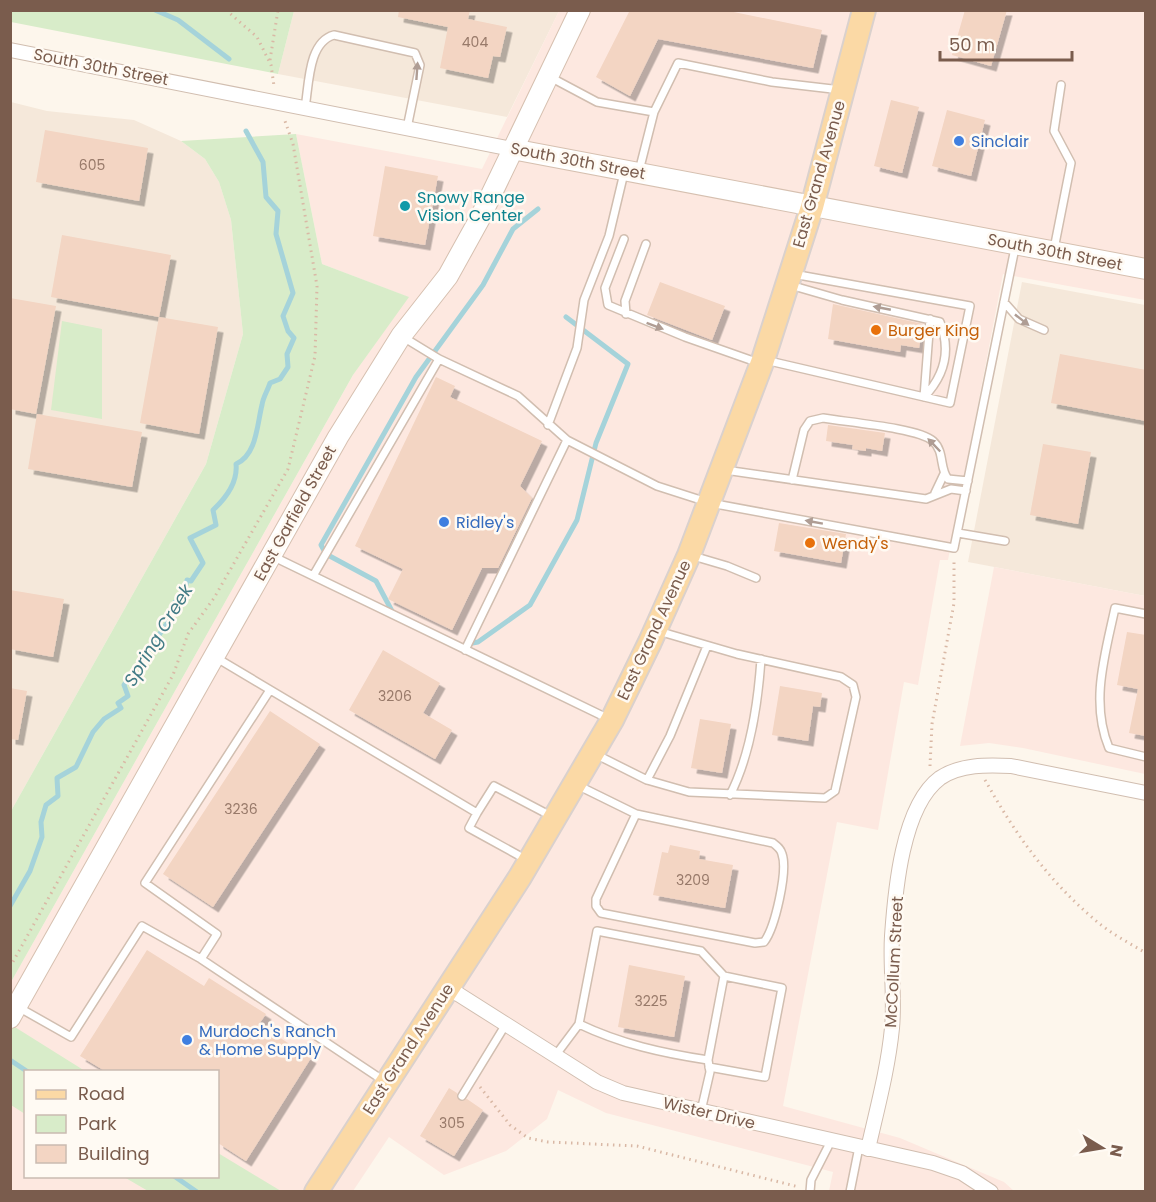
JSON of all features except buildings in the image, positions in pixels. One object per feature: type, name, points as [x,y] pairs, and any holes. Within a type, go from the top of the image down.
[{"type":"main road","name":"East Grand Avenue","points":[[316,1191],[529,861],[612,720],[656,630],[710,503],[762,362],[812,207],[864,10]]},
{"type":"street","name":"East Garfield Street","points":[[14,1012],[338,437],[401,336],[448,276],[479,220],[580,10]]},
{"type":"street","name":"South 30th Street","points":[[10,50],[812,207],[1146,269]]},
{"type":"street","name":"McCollum Street","points":[[864,1148],[887,1062],[892,1026],[892,937],[906,843],[914,813],[926,792],[940,778],[977,765],[1011,766],[1146,793]]},
{"type":"street","name":"Wister Drive","points":[[447,987],[597,1082],[623,1093],[864,1148],[962,1173],[991,1191]]},
{"type":"lane","points":[[305,108],[316,48],[324,37],[333,35],[415,53],[420,65],[407,128]]},
{"type":"lane","points":[[548,425],[577,348],[584,300],[654,112],[678,63],[772,82],[843,90]]},
{"type":"lane","points":[[547,76],[582,91],[597,102],[654,112]]},
{"type":"lane","points":[[1053,252],[1071,163],[1054,131],[1061,85]]},
{"type":"lane","points":[[624,239],[605,288],[608,305],[626,314],[762,362],[951,403],[970,306],[788,278]]},
{"type":"lane","points":[[626,314],[625,301],[645,244]]},
{"type":"lane","points":[[401,336],[439,358],[518,396],[567,440],[657,486],[710,503],[954,548],[1016,245]]},
{"type":"lane","points":[[788,278],[842,300],[940,322],[947,339],[937,383],[924,397]]},
{"type":"lane","points":[[1004,302],[1018,320],[1044,330]]},
{"type":"lane","points":[[924,397],[930,319]]},
{"type":"lane","points":[[313,576],[439,358]]},
{"type":"lane","points":[[792,480],[804,430],[810,421],[823,418],[907,431],[932,440],[941,453],[944,474],[948,479],[968,481]]},
{"type":"lane","points":[[465,651],[567,440]]},
{"type":"lane","points":[[722,469],[926,499],[935,493],[951,489],[966,491]]},
{"type":"lane","points":[[935,493],[944,474]]},
{"type":"lane","points":[[958,533],[1005,541]]},
{"type":"lane","points":[[689,555],[727,566],[756,578]]},
{"type":"lane","points":[[271,556],[612,720]]},
{"type":"lane","points":[[1146,614],[1115,608],[1098,689],[1101,729],[1109,748],[1146,757]]},
{"type":"lane","points":[[593,753],[647,780],[689,792],[825,798],[835,791],[856,697],[853,685],[841,677],[707,646],[656,630]]},
{"type":"lane","points":[[647,780],[670,736],[707,646]]},
{"type":"lane","points":[[214,657],[477,813]]},
{"type":"lane","points":[[730,795],[738,778],[751,724],[761,659]]},
{"type":"lane","points":[[201,959],[217,934],[145,883],[270,690]]},
{"type":"lane","points":[[575,784],[636,814],[773,843],[782,851],[784,866],[771,933],[764,942],[755,943],[601,913],[596,906],[596,899],[636,814]]},
{"type":"lane","points":[[529,861],[469,828],[477,813],[494,786],[555,818]]},
{"type":"lane","points":[[14,1012],[71,1037],[142,926],[201,959],[386,1083]]},
{"type":"lane","points":[[555,1056],[579,1024],[597,931],[701,951],[724,976],[782,988],[765,1077],[654,1052],[610,1038],[579,1024]]},
{"type":"lane","points":[[701,1111],[724,976]]},
{"type":"lane","points":[[462,1096],[506,1024]]},
{"type":"lane","points":[[810,1191],[811,1180],[831,1141]]},
{"type":"lane","points":[[850,1191],[864,1148]]},
{"type":"path","points":[[226,10],[257,37],[271,65]]},
{"type":"path","points":[[10,967],[173,675],[188,634],[214,598],[288,470],[315,356],[317,286],[292,144],[270,75],[278,10]]},
{"type":"path","points":[[933,785],[929,757],[954,603],[954,548]]},
{"type":"path","points":[[977,765],[1011,826],[1047,875],[1097,922],[1146,953]]},
{"type":"path","points":[[474,1078],[510,1125],[528,1138],[548,1142],[613,1143],[637,1146],[810,1191]]},
{"type":"shaded area","points":[[294,11],[559,11],[507,117],[278,74]]},
{"type":"shaded area","points":[[559,11],[1145,11],[1145,300],[1003,274],[948,560],[940,560],[918,685],[904,682],[878,830],[837,822],[783,1106],[900,1138],[1004,1182],[1014,1191],[829,1191],[833,1172],[606,1113],[558,1090],[547,1119],[506,1151],[444,1175],[389,1137],[353,1191],[11,1192],[11,982],[353,375],[408,297],[322,264],[296,134],[482,169]]},
{"type":"shaded area","points":[[11,102],[47,111],[134,120],[181,141],[205,159],[219,182],[231,220],[243,334],[206,464],[11,811]]},
{"type":"shaded area","points":[[1022,282],[1145,305],[1145,596],[968,562]]},
{"type":"shaded area","points":[[994,567],[1145,596],[1145,774],[1023,748],[989,743],[960,746]]},
{"type":"green space","points":[[10,11],[294,11],[278,74],[11,22]]},
{"type":"green space","points":[[296,134],[322,264],[409,297],[353,375],[11,982],[11,811],[206,464],[243,334],[231,220],[219,182],[205,159],[181,141]]},
{"type":"green space","points":[[62,321],[102,329],[102,419],[51,410]]},
{"type":"green space","points":[[10,1024],[83,1070],[24,1070],[24,1113],[11,1105]]},
{"type":"green space","points":[[219,1154],[281,1191],[148,1191],[126,1178],[219,1178]]},
{"type":"waterway","name":"Spring Creek","points":[[155,10],[178,20],[229,59]]},
{"type":"waterway","name":"Spring Creek","points":[[10,906],[30,871],[42,837],[41,822],[46,805],[58,796],[57,778],[76,767],[93,732],[104,719],[121,708],[118,703],[128,696],[124,685],[168,622],[175,602],[183,598],[187,580],[191,581],[203,563],[190,538],[216,525],[213,510],[230,490],[235,478],[236,464],[243,460],[252,446],[270,383],[280,379],[288,367],[287,354],[294,338],[288,331],[283,316],[293,293],[276,234],[278,211],[266,197],[263,162],[246,131]]},
{"type":"waterway","points":[[393,613],[376,581],[326,554],[321,545],[416,377],[483,285],[513,229],[538,209]]},
{"type":"waterway","points":[[467,644],[478,642],[530,605],[577,520],[596,443],[628,364],[566,317]]},
{"type":"waterway","name":"Spring Creek","points":[[10,1060],[25,1070]]},
{"type":"waterway","name":"Spring Creek","points":[[177,1178],[197,1192]]},
{"type":"place","name":"Sinclair","points":[[959,141]]},
{"type":"place","name":"Snowy Range Vision Center","points":[[405,206]]},
{"type":"place","name":"Burger King","points":[[876,330]]},
{"type":"place","name":"Ridley's","points":[[444,522]]},
{"type":"place","name":"Wendy's","points":[[810,543]]},
{"type":"place","name":"Murdoch's Ranch & Home Supply","points":[[187,1040]]}]
